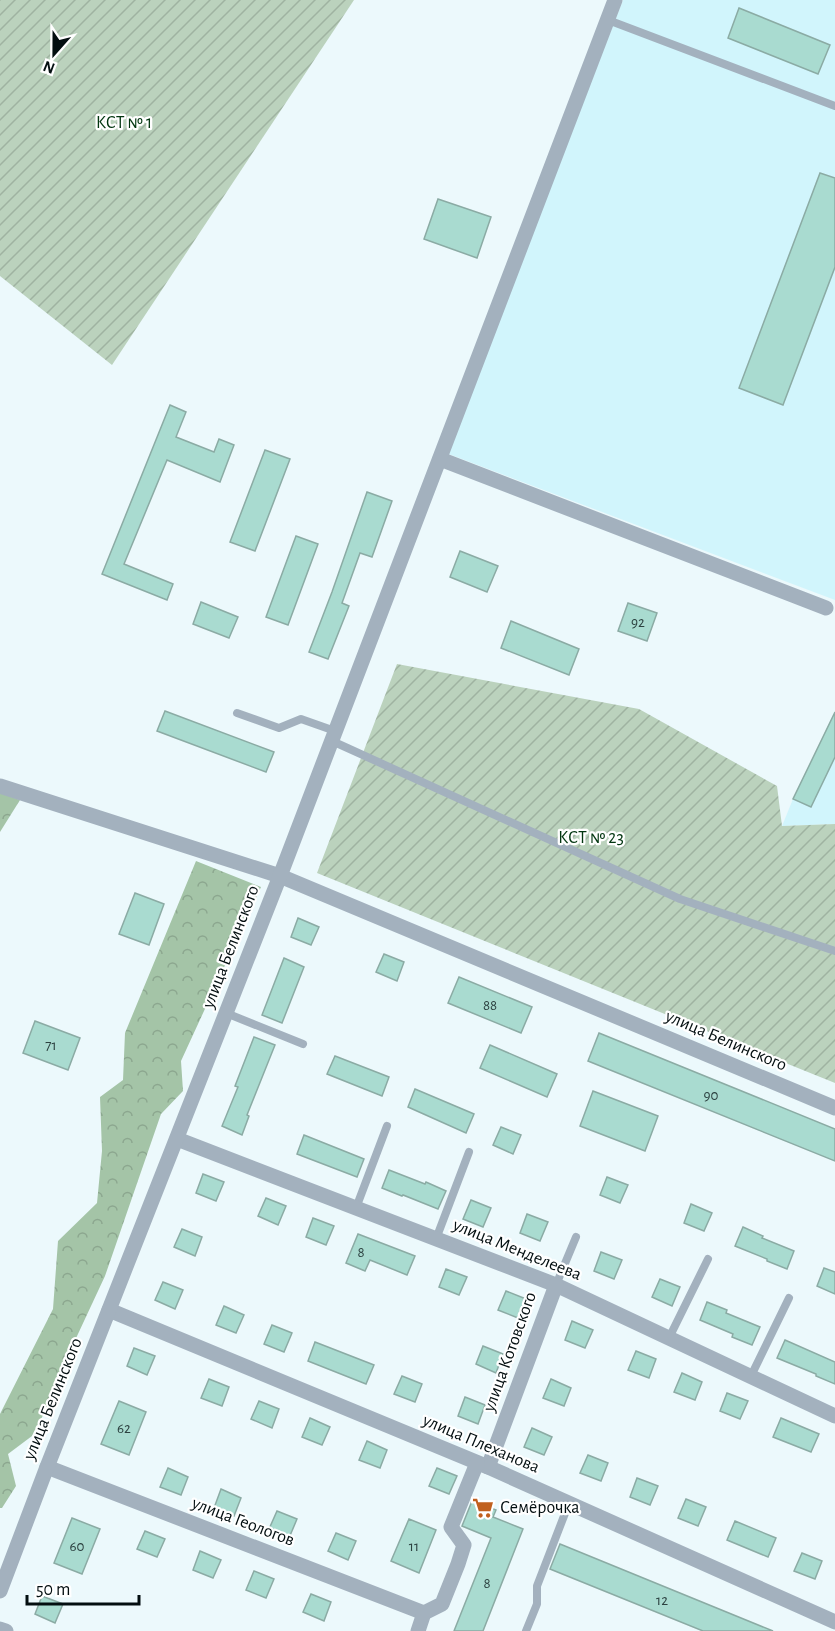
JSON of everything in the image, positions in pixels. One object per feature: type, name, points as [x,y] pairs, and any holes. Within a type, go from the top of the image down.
[{"type":"street","points":[[0,786],[280,876],[615,0]]},
{"type":"street","points":[[440,459],[826,608]]},
{"type":"street","name":"улица Белинского","points":[[0,1591],[280,876],[835,1108]]},
{"type":"street","name":"улица Менделеева","points":[[177,1139],[555,1285],[835,1415]]},
{"type":"street","name":"улица Котовского","points":[[424,1613],[442,1604],[458,1564],[464,1545],[451,1527],[483,1465],[555,1285]]},
{"type":"street","name":"улица Плеханова","points":[[109,1310],[483,1465],[835,1622]]},
{"type":"street","name":"улица Геологов","points":[[47,1467],[424,1613]]},
{"type":"street","points":[[418,1631],[424,1613]]},
{"type":"street","points":[[0,1629],[6,1631]]},
{"type":"lane","points":[[608,20],[835,106]]},
{"type":"lane","points":[[237,713],[279,728],[301,719],[680,899],[835,951]]},
{"type":"lane","points":[[226,1013],[303,1044]]},
{"type":"lane","points":[[356,1208],[387,1126]]},
{"type":"lane","points":[[436,1239],[469,1152]]},
{"type":"lane","points":[[555,1285],[576,1237]]},
{"type":"lane","points":[[669,1338],[708,1258]]},
{"type":"lane","points":[[751,1376],[789,1298]]},
{"type":"lane","points":[[526,1631],[537,1604],[537,1586],[569,1503]]},
{"type":"shaded area","points":[[623,0],[835,0],[835,600],[446,453]]},
{"type":"shaded area","points":[[835,715],[835,824],[782,826],[793,799]]},
{"type":"green space","name":"КСТ № 1","points":[[0,0],[354,0],[112,365],[0,276]]},
{"type":"green space","name":"КСТ № 23","points":[[397,664],[639,709],[777,786],[782,826],[835,824],[835,1083],[317,873]]},
{"type":"green space","points":[[0,793],[20,800],[0,832]]},
{"type":"green space","points":[[196,861],[261,887],[181,1061],[183,1091],[161,1114],[105,1276],[64,1364],[58,1387],[32,1436],[8,1454],[16,1486],[0,1508],[0,1414],[53,1309],[58,1241],[97,1203],[102,1151],[100,1097],[123,1080],[125,1033]]},
{"type":"building","points":[[739,8],[830,45],[818,74],[728,38]]},
{"type":"building","points":[[820,173],[835,178],[835,267],[783,405],[739,388]]},
{"type":"building","points":[[438,199],[491,217],[477,258],[424,239]]},
{"type":"building","points":[[170,405],[186,412],[176,437],[214,452],[219,439],[234,445],[220,482],[167,460],[124,564],[173,584],[167,600],[102,574]]},
{"type":"building","points":[[265,450],[290,459],[255,551],[230,542]]},
{"type":"building","points":[[367,492],[392,501],[372,557],[360,553],[342,603],[349,606],[328,659],[309,652]]},
{"type":"building","points":[[296,536],[318,544],[288,625],[266,617]]},
{"type":"building","points":[[460,551],[498,566],[487,592],[450,577]]},
{"type":"building","points":[[201,602],[238,617],[229,638],[193,624]]},
{"type":"building","points":[[628,603],[657,613],[647,641],[618,631]]},
{"type":"building","points":[[511,621],[579,649],[569,675],[501,648]]},
{"type":"building","points":[[165,711],[274,752],[266,772],[157,731]]},
{"type":"building","points":[[835,712],[835,757],[811,807],[793,799]]},
{"type":"building","points":[[135,893],[164,904],[149,945],[119,934]]},
{"type":"building","points":[[298,918],[319,927],[311,945],[291,937]]},
{"type":"building","points":[[384,954],[404,962],[397,981],[376,972]]},
{"type":"building","points":[[284,958],[304,967],[282,1023],[262,1015]]},
{"type":"building","points":[[459,977],[532,1007],[521,1033],[448,1003]]},
{"type":"building","points":[[35,1021],[80,1038],[68,1070],[23,1053]]},
{"type":"building","points":[[599,1033],[835,1129],[835,1161],[588,1061]]},
{"type":"building","points":[[254,1037],[275,1045],[247,1115],[249,1116],[242,1135],[222,1126],[238,1087],[235,1086]]},
{"type":"building","points":[[490,1045],[557,1074],[547,1097],[480,1068]]},
{"type":"building","points":[[335,1056],[389,1077],[382,1096],[327,1074]]},
{"type":"building","points":[[415,1089],[474,1114],[466,1133],[408,1107]]},
{"type":"building","points":[[593,1091],[658,1116],[645,1151],[580,1126]]},
{"type":"building","points":[[501,1127],[521,1135],[513,1154],[493,1145]]},
{"type":"building","points":[[304,1135],[364,1159],[357,1177],[297,1154]]},
{"type":"building","points":[[389,1170],[446,1191],[438,1209],[382,1188]]},
{"type":"building","points":[[203,1174],[224,1182],[216,1201],[196,1193]]},
{"type":"building","points":[[607,1177],[628,1185],[620,1203],[600,1195]]},
{"type":"building","points":[[266,1198],[286,1206],[278,1225],[258,1216]]},
{"type":"building","points":[[471,1200],[491,1208],[483,1227],[463,1219]]},
{"type":"building","points":[[691,1204],[712,1213],[704,1231],[684,1223]]},
{"type":"building","points":[[527,1214],[548,1222],[540,1241],[520,1233]]},
{"type":"building","points":[[313,1218],[334,1226],[326,1245],[306,1237]]},
{"type":"building","points":[[743,1227],[763,1236],[762,1238],[794,1251],[787,1269],[735,1246]]},
{"type":"building","points":[[182,1229],[202,1237],[195,1256],[174,1247]]},
{"type":"building","points":[[358,1234],[415,1256],[407,1275],[370,1260],[365,1271],[346,1263]]},
{"type":"building","points":[[601,1252],[622,1260],[614,1279],[594,1271]]},
{"type":"building","points":[[824,1268],[835,1272],[835,1294],[817,1286]]},
{"type":"building","points":[[446,1269],[467,1277],[459,1295],[439,1287]]},
{"type":"building","points":[[660,1279],[680,1287],[672,1306],[652,1297]]},
{"type":"building","points":[[163,1282],[183,1290],[175,1309],[155,1300]]},
{"type":"building","points":[[506,1291],[526,1299],[518,1318],[498,1310]]},
{"type":"building","points":[[707,1302],[727,1310],[726,1313],[760,1327],[752,1345],[700,1320]]},
{"type":"building","points":[[224,1306],[244,1315],[236,1333],[216,1325]]},
{"type":"building","points":[[572,1321],[593,1330],[585,1348],[565,1340]]},
{"type":"building","points":[[272,1325],[292,1333],[284,1352],[264,1344]]},
{"type":"building","points":[[785,1340],[835,1362],[835,1384],[777,1358]]},
{"type":"building","points":[[315,1342],[374,1365],[366,1384],[308,1361]]},
{"type":"building","points":[[483,1346],[503,1354],[496,1373],[476,1364]]},
{"type":"building","points":[[134,1348],[155,1356],[147,1375],[127,1366]]},
{"type":"building","points":[[636,1351],[656,1359],[649,1378],[628,1370]]},
{"type":"building","points":[[682,1373],[702,1382],[695,1400],[674,1392]]},
{"type":"building","points":[[402,1376],[422,1384],[415,1402],[394,1394]]},
{"type":"building","points":[[209,1379],[229,1387],[222,1406],[201,1398]]},
{"type":"building","points":[[551,1379],[571,1388],[564,1406],[543,1398]]},
{"type":"building","points":[[727,1393],[748,1401],[740,1419],[720,1411]]},
{"type":"building","points":[[465,1397],[485,1405],[478,1424],[458,1416]]},
{"type":"building","points":[[119,1401],[146,1412],[129,1455],[101,1444]]},
{"type":"building","points":[[259,1401],[279,1409],[272,1428],[251,1419]]},
{"type":"building","points":[[310,1418],[330,1427],[322,1445],[302,1437]]},
{"type":"building","points":[[781,1418],[819,1434],[811,1452],[773,1437]]},
{"type":"building","points":[[532,1428],[552,1437],[544,1455],[524,1447]]},
{"type":"building","points":[[367,1441],[387,1450],[380,1468],[359,1460]]},
{"type":"building","points":[[588,1455],[608,1463],[601,1481],[580,1473]]},
{"type":"building","points":[[168,1468],[188,1477],[181,1495],[160,1487]]},
{"type":"building","points":[[437,1468],[457,1476],[449,1494],[429,1486]]},
{"type":"building","points":[[637,1478],[658,1486],[650,1505],[630,1497]]},
{"type":"building","points":[[221,1489],[241,1498],[234,1516],[214,1508]]},
{"type":"building","points":[[686,1499],[706,1507],[698,1526],[678,1518]]},
{"type":"building","points":[[472,1501],[496,1510],[493,1517],[523,1529],[483,1631],[454,1631],[491,1538],[462,1526]]},
{"type":"building","points":[[277,1511],[297,1519],[289,1538],[269,1529]]},
{"type":"building","points":[[72,1518],[100,1529],[82,1574],[54,1563]]},
{"type":"building","points":[[409,1519],[436,1530],[419,1573],[391,1561]]},
{"type":"building","points":[[735,1521],[776,1538],[768,1557],[727,1540]]},
{"type":"building","points":[[145,1531],[165,1539],[157,1557],[137,1549]]},
{"type":"building","points":[[336,1533],[356,1541],[348,1560],[328,1551]]},
{"type":"building","points":[[560,1544],[773,1631],[703,1631],[550,1569]]},
{"type":"building","points":[[200,1551],[221,1560],[213,1578],[193,1570]]},
{"type":"building","points":[[802,1553],[822,1561],[815,1579],[794,1571]]},
{"type":"building","points":[[254,1571],[274,1579],[266,1598],[246,1590]]},
{"type":"building","points":[[311,1594],[331,1602],[324,1621],[303,1612]]},
{"type":"building","points":[[42,1596],[63,1604],[55,1623],[35,1614]]},
{"type":"place","name":"Семёрочка","points":[[483,1508]]}]
